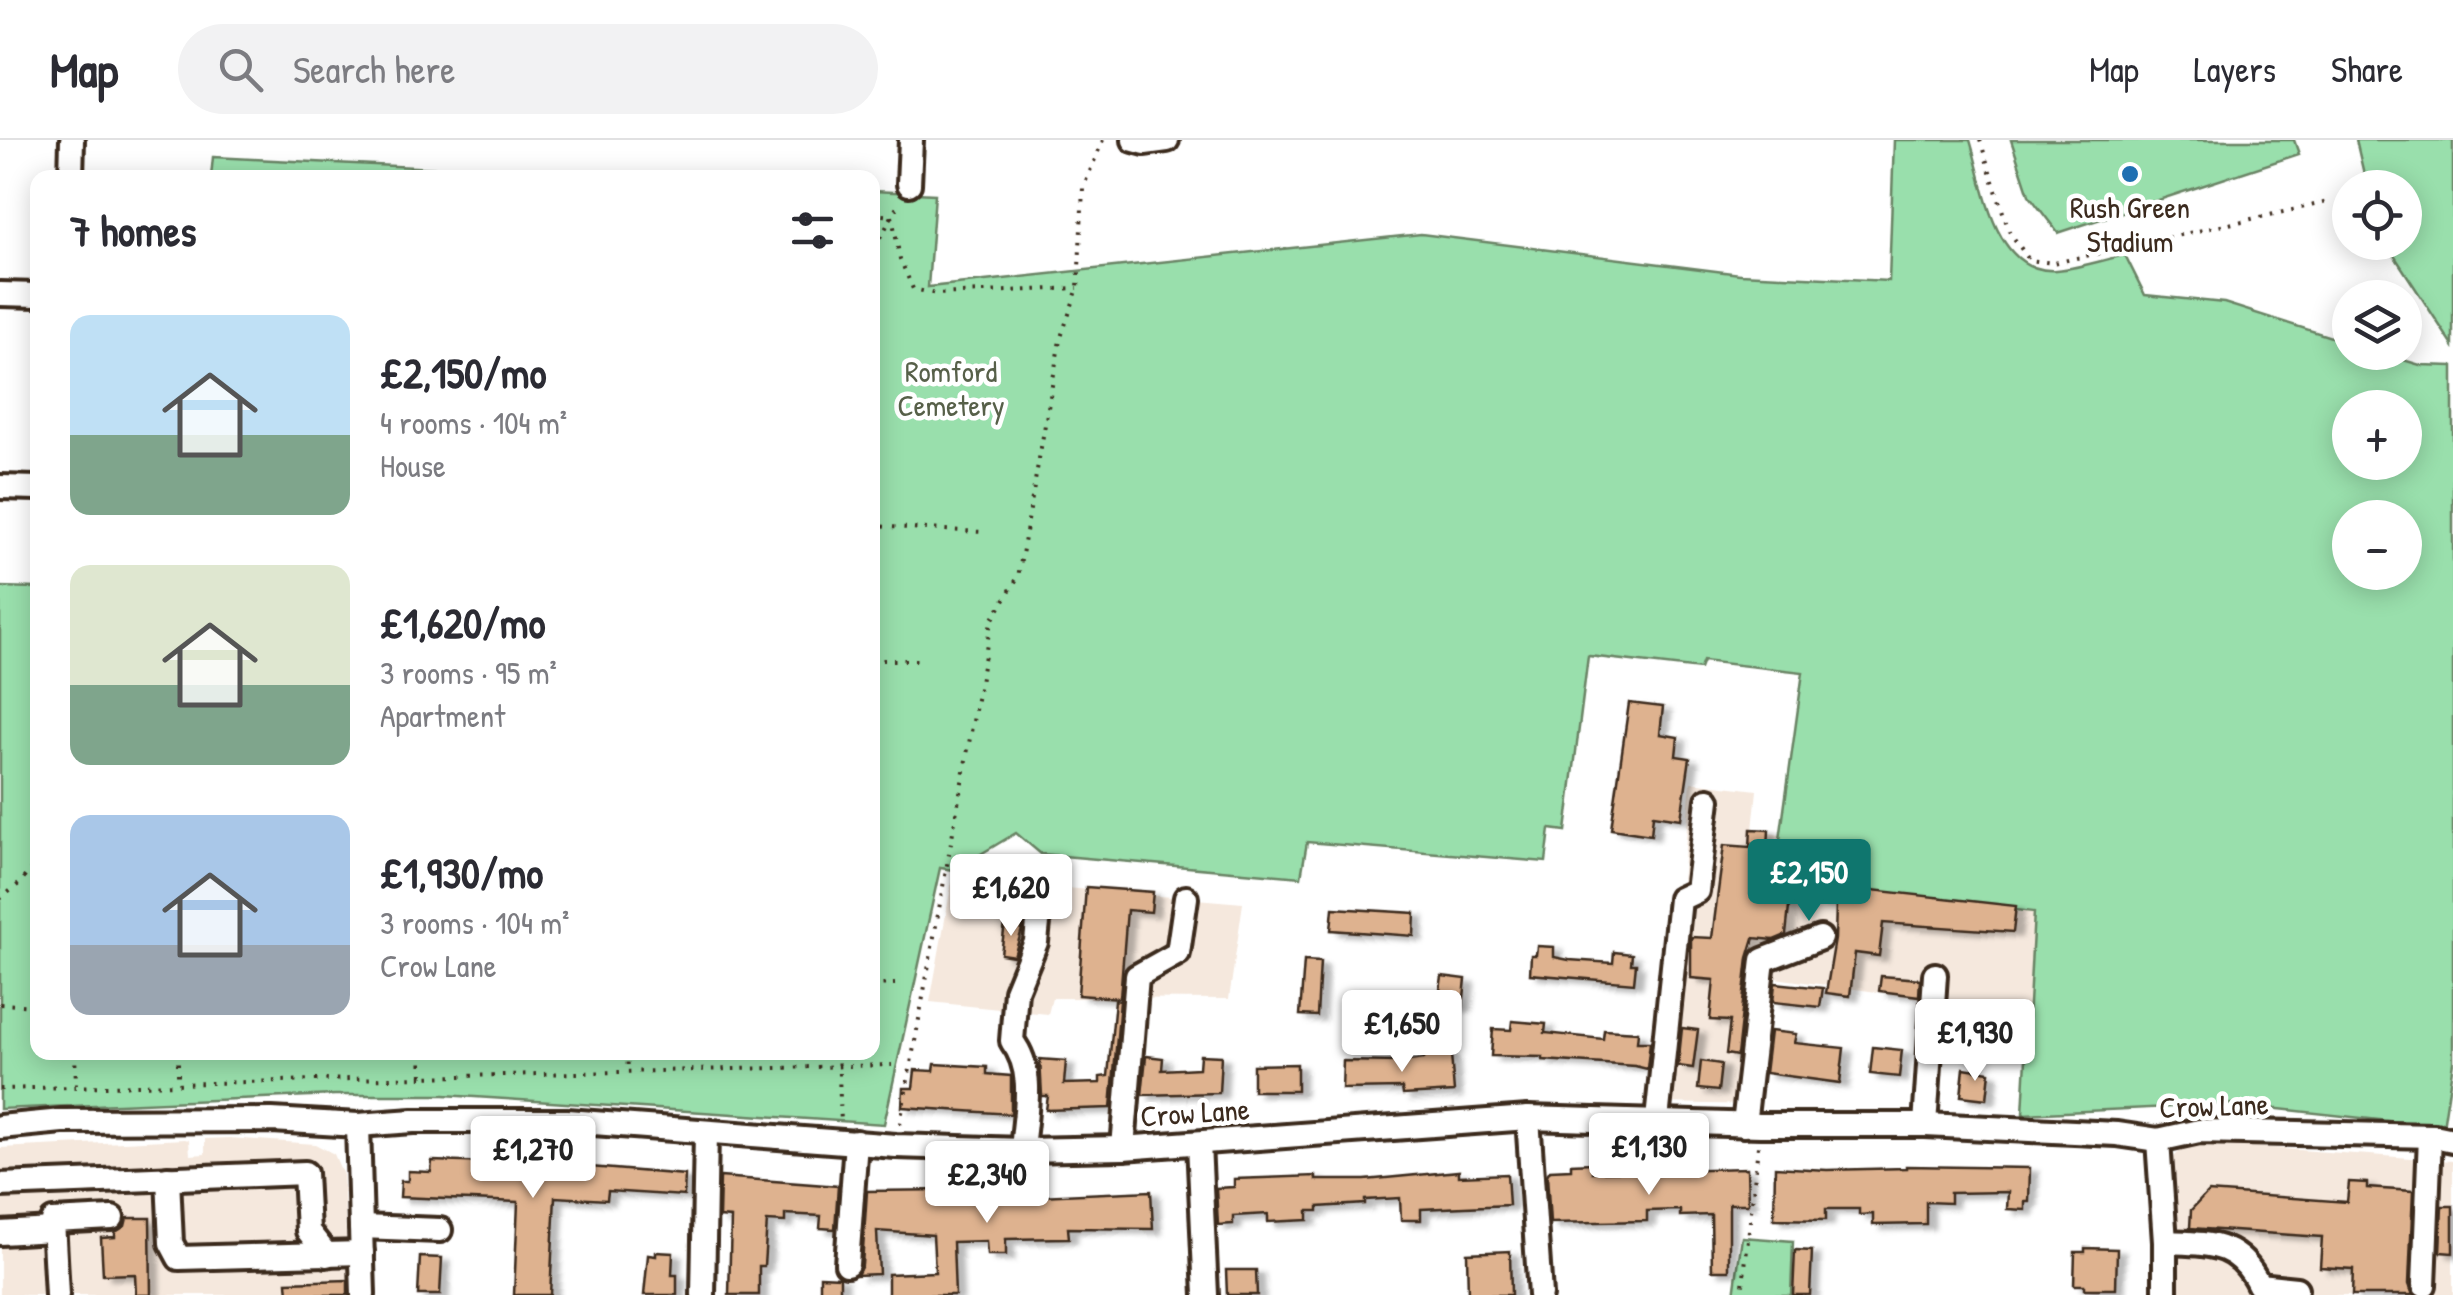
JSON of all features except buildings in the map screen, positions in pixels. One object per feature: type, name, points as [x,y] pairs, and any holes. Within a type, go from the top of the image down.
[{"type":"street","points":[[71,170],[72,140]]},
{"type":"street","points":[[909,184],[911,140]]},
{"type":"street","points":[[1134,140],[1167,140]]},
{"type":"street","points":[[0,294],[30,294]]},
{"type":"street","points":[[0,487],[30,488]]},
{"type":"street","points":[[1657,1120],[1680,899],[1697,890],[1708,800]]},
{"type":"street","points":[[1022,1150],[1028,1078],[1024,1057],[1012,1041],[1016,991],[1036,942],[1041,894]]},
{"type":"street","points":[[1124,1148],[1137,976],[1178,953],[1186,898]]},
{"type":"street","points":[[1752,1125],[1763,960],[1820,938]]},
{"type":"street","points":[[1925,1126],[1935,975]]},
{"type":"street","points":[[1528,1118],[1540,1295]]},
{"type":"street","name":"Crow Lane","points":[[0,1126],[62,1121],[253,1120],[358,1125],[567,1121],[896,1146],[1022,1150],[1124,1148],[1528,1118],[1925,1126],[2116,1134],[2158,1140],[2199,1132],[2442,1138]]},
{"type":"street","points":[[358,1125],[363,1295]]},
{"type":"street","points":[[703,1295],[706,1132]]},
{"type":"street","points":[[2424,1285],[2442,1138]]},
{"type":"street","points":[[2158,1140],[2165,1295]]},
{"type":"street","points":[[848,1264],[849,1142]]},
{"type":"street","points":[[1200,1143],[1206,1295]]},
{"type":"street","points":[[0,1184],[305,1173],[308,1231],[327,1254]]},
{"type":"street","points":[[168,1178],[171,1243],[179,1258],[362,1253]]},
{"type":"street","points":[[57,1295],[53,1221],[112,1218]]},
{"type":"street","points":[[361,1227],[440,1230]]},
{"type":"street","points":[[0,1233],[54,1230]]},
{"type":"street","points":[[2165,1242],[2221,1246],[2249,1264],[2260,1285],[2296,1289]]},
{"type":"path","points":[[896,1146],[991,622],[1018,577],[1060,340],[1078,288],[1083,188],[1103,140]]},
{"type":"path","points":[[1980,140],[2009,230],[2029,260],[2054,262],[2328,202]]},
{"type":"path","points":[[880,215],[892,216]]},
{"type":"path","points":[[892,216],[900,260],[913,290],[936,294],[1078,288]]},
{"type":"path","points":[[880,236],[892,216]]},
{"type":"path","points":[[880,526],[982,532]]},
{"type":"path","points":[[880,660],[924,660]]},
{"type":"path","points":[[0,898],[30,870]]},
{"type":"path","points":[[880,985],[896,984]]},
{"type":"path","points":[[0,1004],[30,1006]]},
{"type":"path","points":[[75,1060],[76,1084]]},
{"type":"path","points":[[178,1060],[178,1082]]},
{"type":"path","points":[[421,1060],[422,1077]]},
{"type":"path","points":[[628,1060],[628,1071]]},
{"type":"path","points":[[839,1060],[849,1142]]},
{"type":"path","points":[[0,1089],[892,1065]]},
{"type":"path","points":[[1742,1295],[1752,1125]]},
{"type":"shaded area","points":[[1691,782],[1757,790],[1753,830],[1780,835],[1776,876],[1863,885],[1864,892],[2035,912],[2029,1013],[1768,977],[1756,1105],[1662,1103]]},
{"type":"shaded area","points":[[954,870],[1031,885],[1243,903],[1229,999],[1052,998],[1048,1014],[930,1002]]},
{"type":"shaded area","points":[[185,1139],[189,1140],[190,1155],[205,1154],[205,1139],[315,1144],[334,1154],[343,1175],[349,1295],[0,1295],[0,1148]]},
{"type":"shaded area","points":[[2189,1142],[2453,1161],[2453,1295],[2172,1295],[2172,1159]]},
{"type":"green space","name":"Romford Cemetery","points":[[1894,140],[1970,140],[1995,224],[2018,258],[2035,268],[2065,269],[2125,255],[2145,295],[2224,303],[2332,337],[2332,370],[2453,366],[2453,1062],[2443,1127],[2233,1104],[2023,1114],[2034,912],[1863,892],[1862,885],[1775,876],[1803,672],[1703,661],[1700,669],[1588,656],[1566,831],[1550,829],[1546,862],[1307,842],[1301,877],[1041,854],[1016,833],[954,870],[940,868],[884,1124],[444,1095],[335,1095],[0,1109],[0,587],[30,588],[30,1060],[880,1060],[880,191],[935,194],[928,287],[1421,234],[1740,274],[1889,281]]},
{"type":"green space","name":"Rush Green Stadium","points":[[2011,140],[2294,140],[2299,154],[2058,233],[2029,195]]},
{"type":"green space","points":[[2356,140],[2453,140],[2453,346],[2422,298],[2422,280],[2410,280],[2397,260],[2422,260],[2422,170],[2363,170]]},
{"type":"green space","points":[[213,157],[474,170],[212,170]]},
{"type":"green space","points":[[1742,1237],[1793,1241],[1791,1295],[1734,1295]]},
{"type":"place","name":"Rush Green Stadium","points":[[2130,174]]}]
